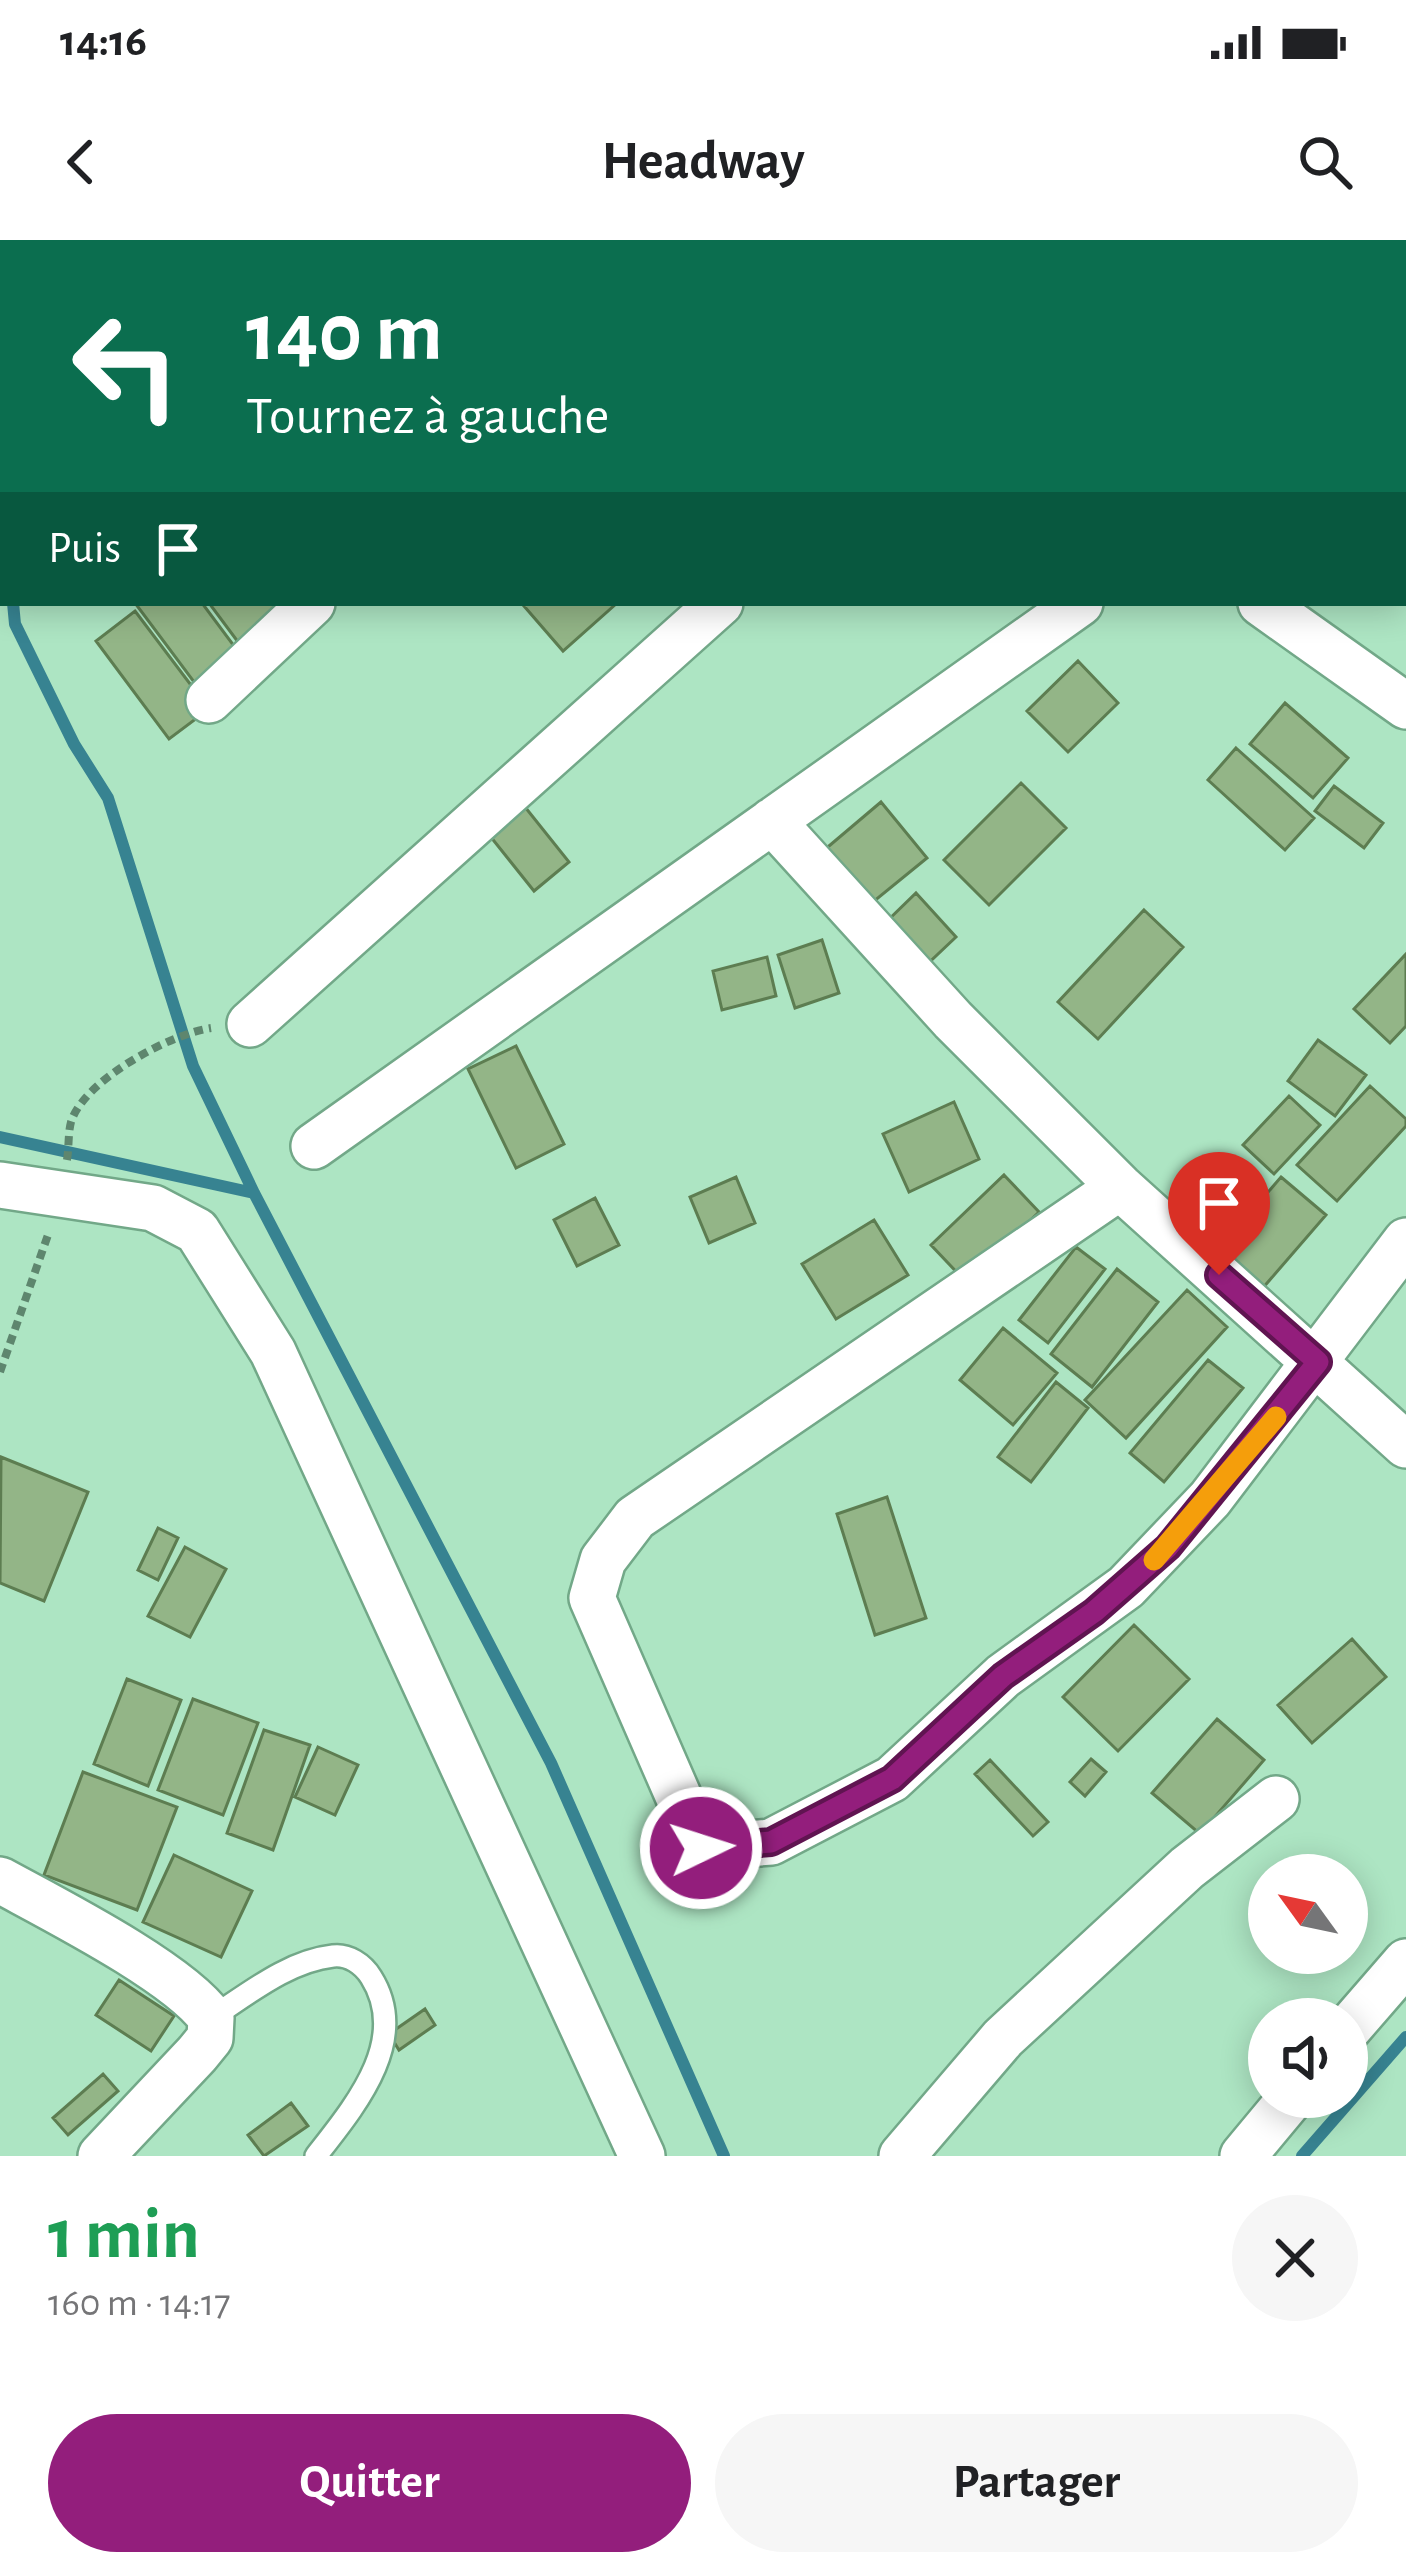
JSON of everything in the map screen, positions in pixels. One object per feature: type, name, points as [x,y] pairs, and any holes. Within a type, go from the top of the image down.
[{"type":"street","points":[[208,700],[309,606]]},
{"type":"street","points":[[250,1024],[717,606]]},
{"type":"street","points":[[314,1146],[1076,606]]},
{"type":"street","points":[[1265,606],[1406,706]]},
{"type":"street","points":[[772,821],[953,1020],[1120,1187],[1406,1445]]},
{"type":"street","points":[[0,1185],[152,1208],[197,1231],[273,1352],[642,2156]]},
{"type":"street","points":[[1120,1187],[635,1518],[603,1560],[592,1598],[701,1848],[771,1842],[892,1779],[1003,1676],[1110,1600],[1168,1547],[1318,1362],[1406,1241]]},
{"type":"street","points":[[902,2156],[1003,2038],[1187,1868],[1276,1799]]},
{"type":"street","points":[[0,1880],[95,1932],[181,1990],[211,2018],[209,2038],[197,2054],[101,2156]]},
{"type":"street","points":[[1368,2006],[1406,1962]]},
{"type":"street","points":[[1243,2156],[1275,2118]]},
{"type":"lane","points":[[211,2018],[280,1973],[336,1955],[354,1959],[370,1974],[388,2013],[384,2040],[368,2084],[316,2156]]},
{"type":"path","points":[[71,1120],[96,1083],[203,1028]]},
{"type":"path","points":[[0,1372],[62,1196]]},
{"type":"building","points":[[137,606],[204,606],[243,658],[200,690]]},
{"type":"building","points":[[211,606],[278,606],[247,654]]},
{"type":"building","points":[[524,606],[614,606],[563,651]]},
{"type":"building","points":[[135,611],[209,709],[169,739],[96,641]]},
{"type":"building","points":[[1078,661],[1118,703],[1068,752],[1027,711]]},
{"type":"building","points":[[1285,703],[1348,758],[1313,798],[1250,744]]},
{"type":"building","points":[[1236,748],[1314,818],[1285,850],[1208,780]]},
{"type":"building","points":[[1021,783],[1066,828],[989,905],[944,860]]},
{"type":"building","points":[[1334,786],[1383,823],[1364,848],[1315,811]]},
{"type":"building","points":[[881,802],[927,858],[862,911],[816,857]]},
{"type":"building","points":[[525,807],[569,862],[534,891],[490,836]]},
{"type":"building","points":[[916,893],[956,937],[921,970],[881,927]]},
{"type":"building","points":[[1144,910],[1183,947],[1098,1039],[1058,1002]]},
{"type":"building","points":[[822,940],[839,993],[795,1008],[778,955]]},
{"type":"building","points":[[1406,954],[1406,1026],[1390,1043],[1354,1009]]},
{"type":"building","points":[[767,957],[776,996],[722,1010],[713,971]]},
{"type":"building","points":[[1318,1040],[1366,1075],[1335,1116],[1288,1081]]},
{"type":"building","points":[[516,1046],[564,1144],[516,1168],[468,1069]]},
{"type":"building","points":[[1370,1086],[1406,1119],[1406,1126],[1337,1201],[1297,1165]]},
{"type":"building","points":[[1289,1096],[1320,1125],[1274,1174],[1243,1145]]},
{"type":"building","points":[[954,1102],[979,1159],[909,1192],[883,1134]]},
{"type":"building","points":[[1004,1175],[1039,1212],[966,1282],[931,1245]]},
{"type":"building","points":[[736,1177],[755,1223],[709,1243],[690,1197]]},
{"type":"building","points":[[1281,1177],[1326,1215],[1255,1297],[1211,1259]]},
{"type":"building","points":[[595,1198],[619,1245],[577,1266],[554,1220]]},
{"type":"building","points":[[874,1220],[908,1275],[836,1319],[802,1264]]},
{"type":"building","points":[[1076,1247],[1105,1269],[1048,1343],[1019,1320]]},
{"type":"building","points":[[1117,1269],[1158,1302],[1092,1387],[1051,1354]]},
{"type":"building","points":[[1187,1290],[1227,1327],[1126,1438],[1085,1400]]},
{"type":"building","points":[[1003,1328],[1057,1373],[1013,1425],[960,1380]]},
{"type":"building","points":[[1208,1360],[1243,1388],[1164,1482],[1130,1453]]},
{"type":"building","points":[[1056,1382],[1088,1408],[1031,1482],[998,1457]]},
{"type":"building","points":[[1,1457],[88,1492],[44,1601],[0,1583]]},
{"type":"building","points":[[887,1497],[926,1618],[875,1635],[837,1514]]},
{"type":"building","points":[[158,1528],[178,1538],[158,1580],[138,1570]]},
{"type":"building","points":[[185,1547],[226,1569],[190,1637],[148,1616]]},
{"type":"building","points":[[1134,1625],[1189,1679],[1118,1751],[1063,1697]]},
{"type":"building","points":[[1352,1639],[1386,1677],[1312,1743],[1278,1705]]},
{"type":"building","points":[[127,1679],[181,1700],[148,1786],[94,1764]]},
{"type":"building","points":[[193,1699],[258,1723],[223,1815],[158,1790]]},
{"type":"building","points":[[1217,1719],[1264,1760],[1200,1834],[1152,1793]]},
{"type":"building","points":[[264,1730],[310,1745],[273,1850],[227,1833]]},
{"type":"building","points":[[318,1747],[358,1765],[335,1815],[295,1797]]},
{"type":"building","points":[[1091,1759],[1106,1772],[1085,1796],[1070,1782]]},
{"type":"building","points":[[990,1760],[1048,1822],[1033,1836],[975,1774]]},
{"type":"building","points":[[83,1772],[177,1807],[137,1910],[44,1875]]},
{"type":"building","points":[[174,1855],[252,1891],[221,1957],[143,1922]]},
{"type":"building","points":[[119,1980],[174,2016],[151,2051],[96,2015]]},
{"type":"building","points":[[425,2009],[435,2025],[399,2050],[389,2034]]},
{"type":"building","points":[[103,2074],[118,2091],[68,2135],[53,2118]]},
{"type":"building","points":[[291,2103],[308,2126],[264,2156],[248,2135]]},
{"type":"waterway","points":[[13,606],[15,624],[74,744],[108,798],[193,1066],[254,1193],[551,1763],[724,2156]]},
{"type":"waterway","points":[[0,1137],[254,1193]]},
{"type":"waterway","points":[[1302,2156],[1406,2037]]},
{"type":"slow traffic","points":[[1154,1560],[1276,1417]]},
{"type":"route","points":[[701,1848],[771,1842],[892,1779],[1003,1676],[1126,1587],[1168,1547],[1318,1362],[1219,1275]]}]
